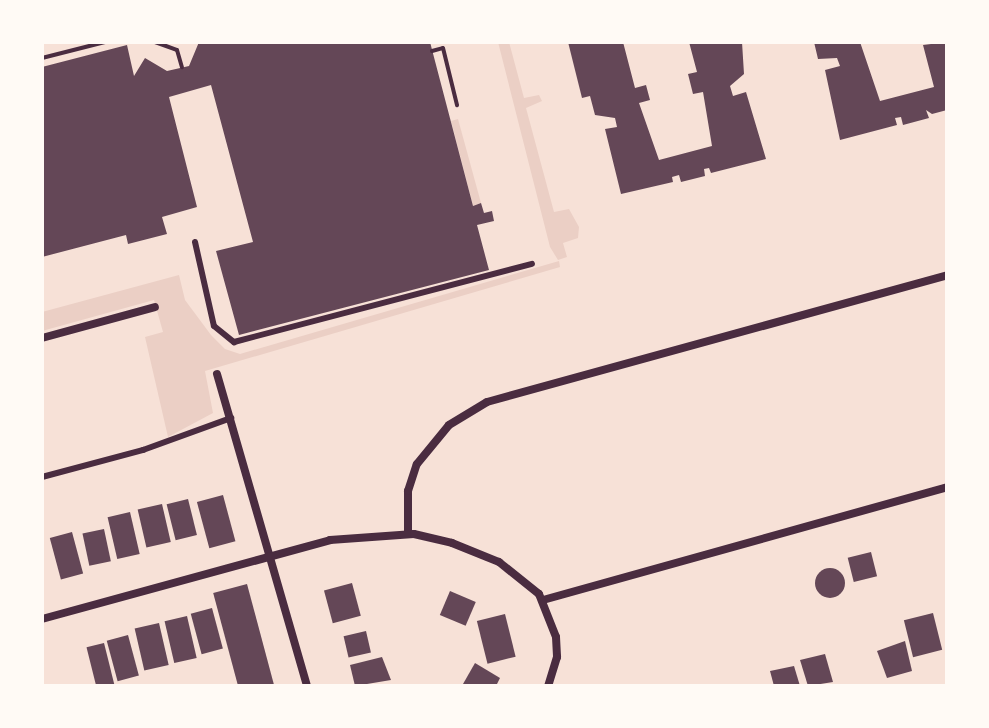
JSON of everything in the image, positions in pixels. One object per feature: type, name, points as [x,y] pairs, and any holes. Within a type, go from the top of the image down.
[{"type":"street","points":[[408,534],[408,491],[417,464],[436,436],[487,402],[947,275]]},
{"type":"street","points":[[42,338],[155,307]]},
{"type":"street","points":[[217,374],[307,686]]},
{"type":"street","points":[[543,600],[947,487]]},
{"type":"street","points":[[42,619],[352,536],[408,534],[452,543],[499,562],[543,600],[556,637],[548,686]]},
{"type":"lane","points":[[195,242],[214,326],[234,342],[532,264]]},
{"type":"lane","points":[[42,477],[143,450],[231,418]]},
{"type":"path","points":[[42,58],[105,42]]},
{"type":"path","points":[[155,42],[177,50],[182,67]]},
{"type":"path","points":[[432,51],[443,48],[457,105]]},
{"type":"shaded area","points":[[498,42],[509,42],[524,98],[539,95],[542,101],[526,108],[554,212],[569,209],[579,227],[578,238],[563,243],[567,257],[558,260],[550,247]]},
{"type":"shaded area","points":[[458,119],[481,203],[473,206],[451,121]]},
{"type":"shaded area","points":[[559,261],[560,267],[205,371],[213,413],[168,437],[145,337],[163,332],[154,300],[42,331],[42,312],[179,275],[185,300],[211,335],[225,349],[240,354]]},
{"type":"building","points":[[199,42],[430,42],[473,206],[481,203],[484,213],[492,211],[494,221],[477,225],[489,270],[239,335],[216,251],[253,242],[211,85],[169,97],[197,207],[162,217],[167,234],[128,244],[126,235],[42,257],[42,67],[127,45],[134,76],[145,58],[167,71],[189,66]]},
{"type":"building","points":[[568,42],[623,42],[635,88],[646,85],[650,100],[639,103],[659,160],[712,146],[703,92],[693,94],[688,74],[697,72],[689,42],[742,42],[744,74],[730,86],[733,96],[746,92],[766,159],[711,173],[709,168],[704,169],[705,176],[681,182],[679,175],[672,177],[673,182],[621,194],[605,129],[617,127],[615,118],[595,115],[590,96],[582,98]]},
{"type":"building","points":[[814,42],[860,42],[880,101],[934,87],[923,45],[947,42],[947,110],[932,114],[926,110],[929,118],[903,125],[901,117],[895,118],[897,125],[840,140],[825,70],[840,66],[837,58],[818,59]]},
{"type":"building","points":[[223,495],[235,541],[209,548],[197,502]]},
{"type":"building","points":[[188,499],[197,535],[176,540],[167,504]]},
{"type":"building","points":[[162,504],[171,542],[146,548],[138,510]]},
{"type":"building","points":[[130,512],[140,554],[117,559],[108,517]]},
{"type":"building","points":[[104,529],[111,561],[89,566],[82,534]]},
{"type":"building","points":[[72,532],[83,574],[61,579],[50,538]]},
{"type":"building","points":[[871,552],[877,576],[854,582],[848,558]]},
{"type":"building","points":[[830,568],[836,569],[844,577],[844,589],[836,597],[830,598],[824,597],[816,589],[815,583],[816,577],[824,569]]},
{"type":"building","points":[[352,583],[361,616],[333,623],[324,591]]},
{"type":"building","points":[[247,584],[274,686],[238,686],[213,593]]},
{"type":"building","points":[[450,591],[476,602],[466,626],[440,615]]},
{"type":"building","points":[[212,608],[223,649],[202,654],[191,614]]},
{"type":"building","points":[[933,613],[942,650],[913,657],[904,620]]},
{"type":"building","points":[[505,614],[516,657],[488,664],[477,621]]},
{"type":"building","points":[[187,616],[197,658],[174,663],[165,621]]},
{"type":"building","points":[[159,623],[169,665],[144,671],[135,629]]},
{"type":"building","points":[[366,631],[371,652],[349,658],[344,636]]},
{"type":"building","points":[[128,635],[139,676],[118,681],[107,641]]},
{"type":"building","points":[[905,641],[912,671],[887,678],[877,651]]},
{"type":"building","points":[[104,643],[115,686],[96,686],[87,647]]},
{"type":"building","points":[[825,654],[833,682],[808,686],[800,660]]},
{"type":"building","points":[[382,657],[391,680],[355,686],[350,665]]},
{"type":"building","points":[[475,663],[500,678],[496,686],[463,684]]},
{"type":"building","points":[[794,666],[800,686],[774,686],[770,671]]}]
